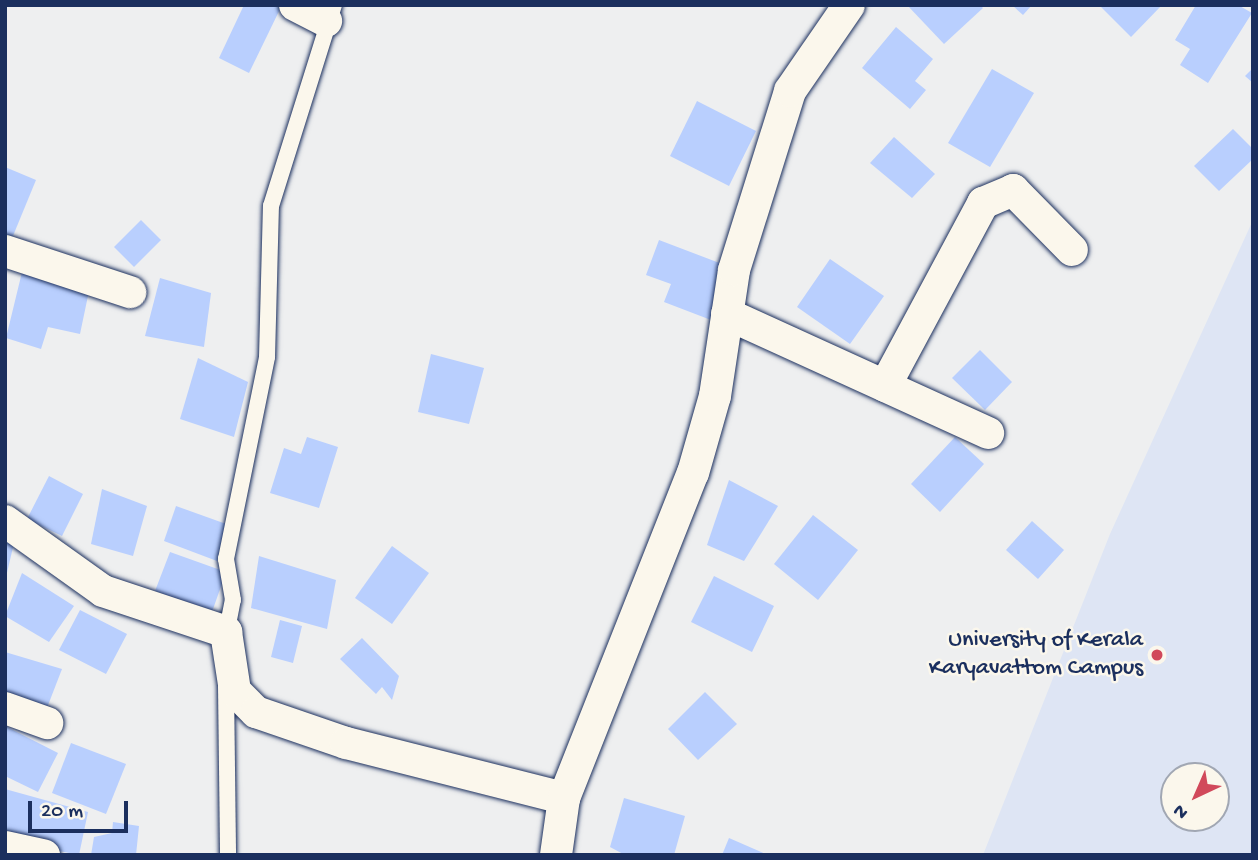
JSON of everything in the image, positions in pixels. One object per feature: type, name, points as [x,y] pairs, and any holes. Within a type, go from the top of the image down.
[{"type":"street","points":[[295,5],[330,13]]},
{"type":"street","points":[[556,855],[564,798],[591,715],[693,473],[715,396],[740,246],[790,91],[849,5]]},
{"type":"street","points":[[885,386],[983,203],[1013,190],[1072,250]]},
{"type":"street","points":[[5,251],[130,292]]},
{"type":"street","points":[[727,314],[988,433]]},
{"type":"street","points":[[5,521],[103,591],[226,632],[235,691],[256,712],[346,743],[564,798]]},
{"type":"street","points":[[5,708],[47,723]]},
{"type":"street","points":[[5,847],[44,855]]},
{"type":"lane","points":[[228,855],[226,632],[233,600],[226,559],[267,357],[271,206],[330,13]]},
{"type":"shaded area","name":"University of Kerala Karyavattom Campus","points":[[1253,220],[1253,855],[983,855],[1110,534]]},
{"type":"building","points":[[244,5],[282,5],[249,73],[219,58]]},
{"type":"building","points":[[907,5],[980,5],[983,8],[944,44]]},
{"type":"building","points":[[1012,5],[1032,5],[1023,15]]},
{"type":"building","points":[[1099,5],[1162,5],[1131,37]]},
{"type":"building","points":[[1196,5],[1238,5],[1252,13],[1208,83],[1180,65],[1190,49],[1175,40]]},
{"type":"building","points":[[896,27],[933,59],[915,81],[926,90],[910,109],[862,68]]},
{"type":"building","points":[[1253,68],[1253,83],[1245,76]]},
{"type":"building","points":[[992,69],[1034,93],[990,167],[948,143]]},
{"type":"building","points":[[697,101],[756,131],[729,186],[670,156]]},
{"type":"building","points":[[1233,129],[1253,149],[1253,159],[1219,191],[1194,166]]},
{"type":"building","points":[[894,137],[935,174],[912,198],[870,163]]},
{"type":"building","points":[[5,167],[36,180],[8,248],[5,247]]},
{"type":"building","points":[[141,220],[161,240],[134,267],[114,247]]},
{"type":"building","points":[[659,240],[730,267],[711,320],[664,302],[671,284],[646,275]]},
{"type":"building","points":[[830,259],[884,296],[850,344],[797,307]]},
{"type":"building","points":[[22,272],[89,291],[80,334],[48,327],[41,349],[6,338]]},
{"type":"building","points":[[160,278],[211,293],[204,347],[145,336]]},
{"type":"building","points":[[980,350],[1012,382],[985,410],[952,378]]},
{"type":"building","points":[[431,354],[484,368],[469,424],[418,412]]},
{"type":"building","points":[[198,358],[248,382],[234,437],[180,419]]},
{"type":"building","points":[[307,437],[338,447],[319,508],[270,493],[284,448],[301,454]]},
{"type":"building","points":[[955,437],[984,464],[940,512],[911,484]]},
{"type":"building","points":[[49,476],[83,494],[62,536],[27,519]]},
{"type":"building","points":[[729,480],[778,506],[744,561],[707,545]]},
{"type":"building","points":[[102,489],[147,506],[133,556],[91,544]]},
{"type":"building","points":[[176,506],[229,525],[217,561],[164,541]]},
{"type":"building","points":[[813,515],[858,550],[818,600],[774,564]]},
{"type":"building","points":[[1032,521],[1064,550],[1038,579],[1006,550]]},
{"type":"building","points":[[5,542],[14,543],[6,577],[5,577]]},
{"type":"building","points":[[392,546],[429,573],[392,624],[355,598]]},
{"type":"building","points":[[170,552],[226,572],[212,612],[155,591]]},
{"type":"building","points":[[259,556],[336,580],[327,629],[251,608]]},
{"type":"building","points":[[22,573],[74,606],[49,642],[5,616]]},
{"type":"building","points":[[714,576],[774,606],[752,652],[691,622]]},
{"type":"building","points":[[80,610],[127,634],[106,674],[59,650]]},
{"type":"building","points":[[280,620],[302,626],[293,663],[271,657]]},
{"type":"building","points":[[362,638],[399,676],[392,700],[382,687],[376,694],[340,659]]},
{"type":"building","points":[[5,652],[62,669],[45,713],[5,699]]},
{"type":"building","points":[[705,692],[737,724],[698,760],[668,729]]},
{"type":"building","points":[[5,726],[58,753],[38,792],[5,776]]},
{"type":"building","points":[[71,743],[126,764],[106,814],[52,793]]},
{"type":"building","points":[[5,789],[88,812],[79,855],[5,840]]},
{"type":"building","points":[[624,798],[685,816],[674,855],[625,855],[610,847]]},
{"type":"building","points":[[113,822],[139,826],[136,855],[91,855],[94,837],[112,833]]},
{"type":"building","points":[[729,838],[768,855],[722,855]]},
{"type":"place","name":"University of Kerala Karyavattom Campus","points":[[1157,655]]}]
